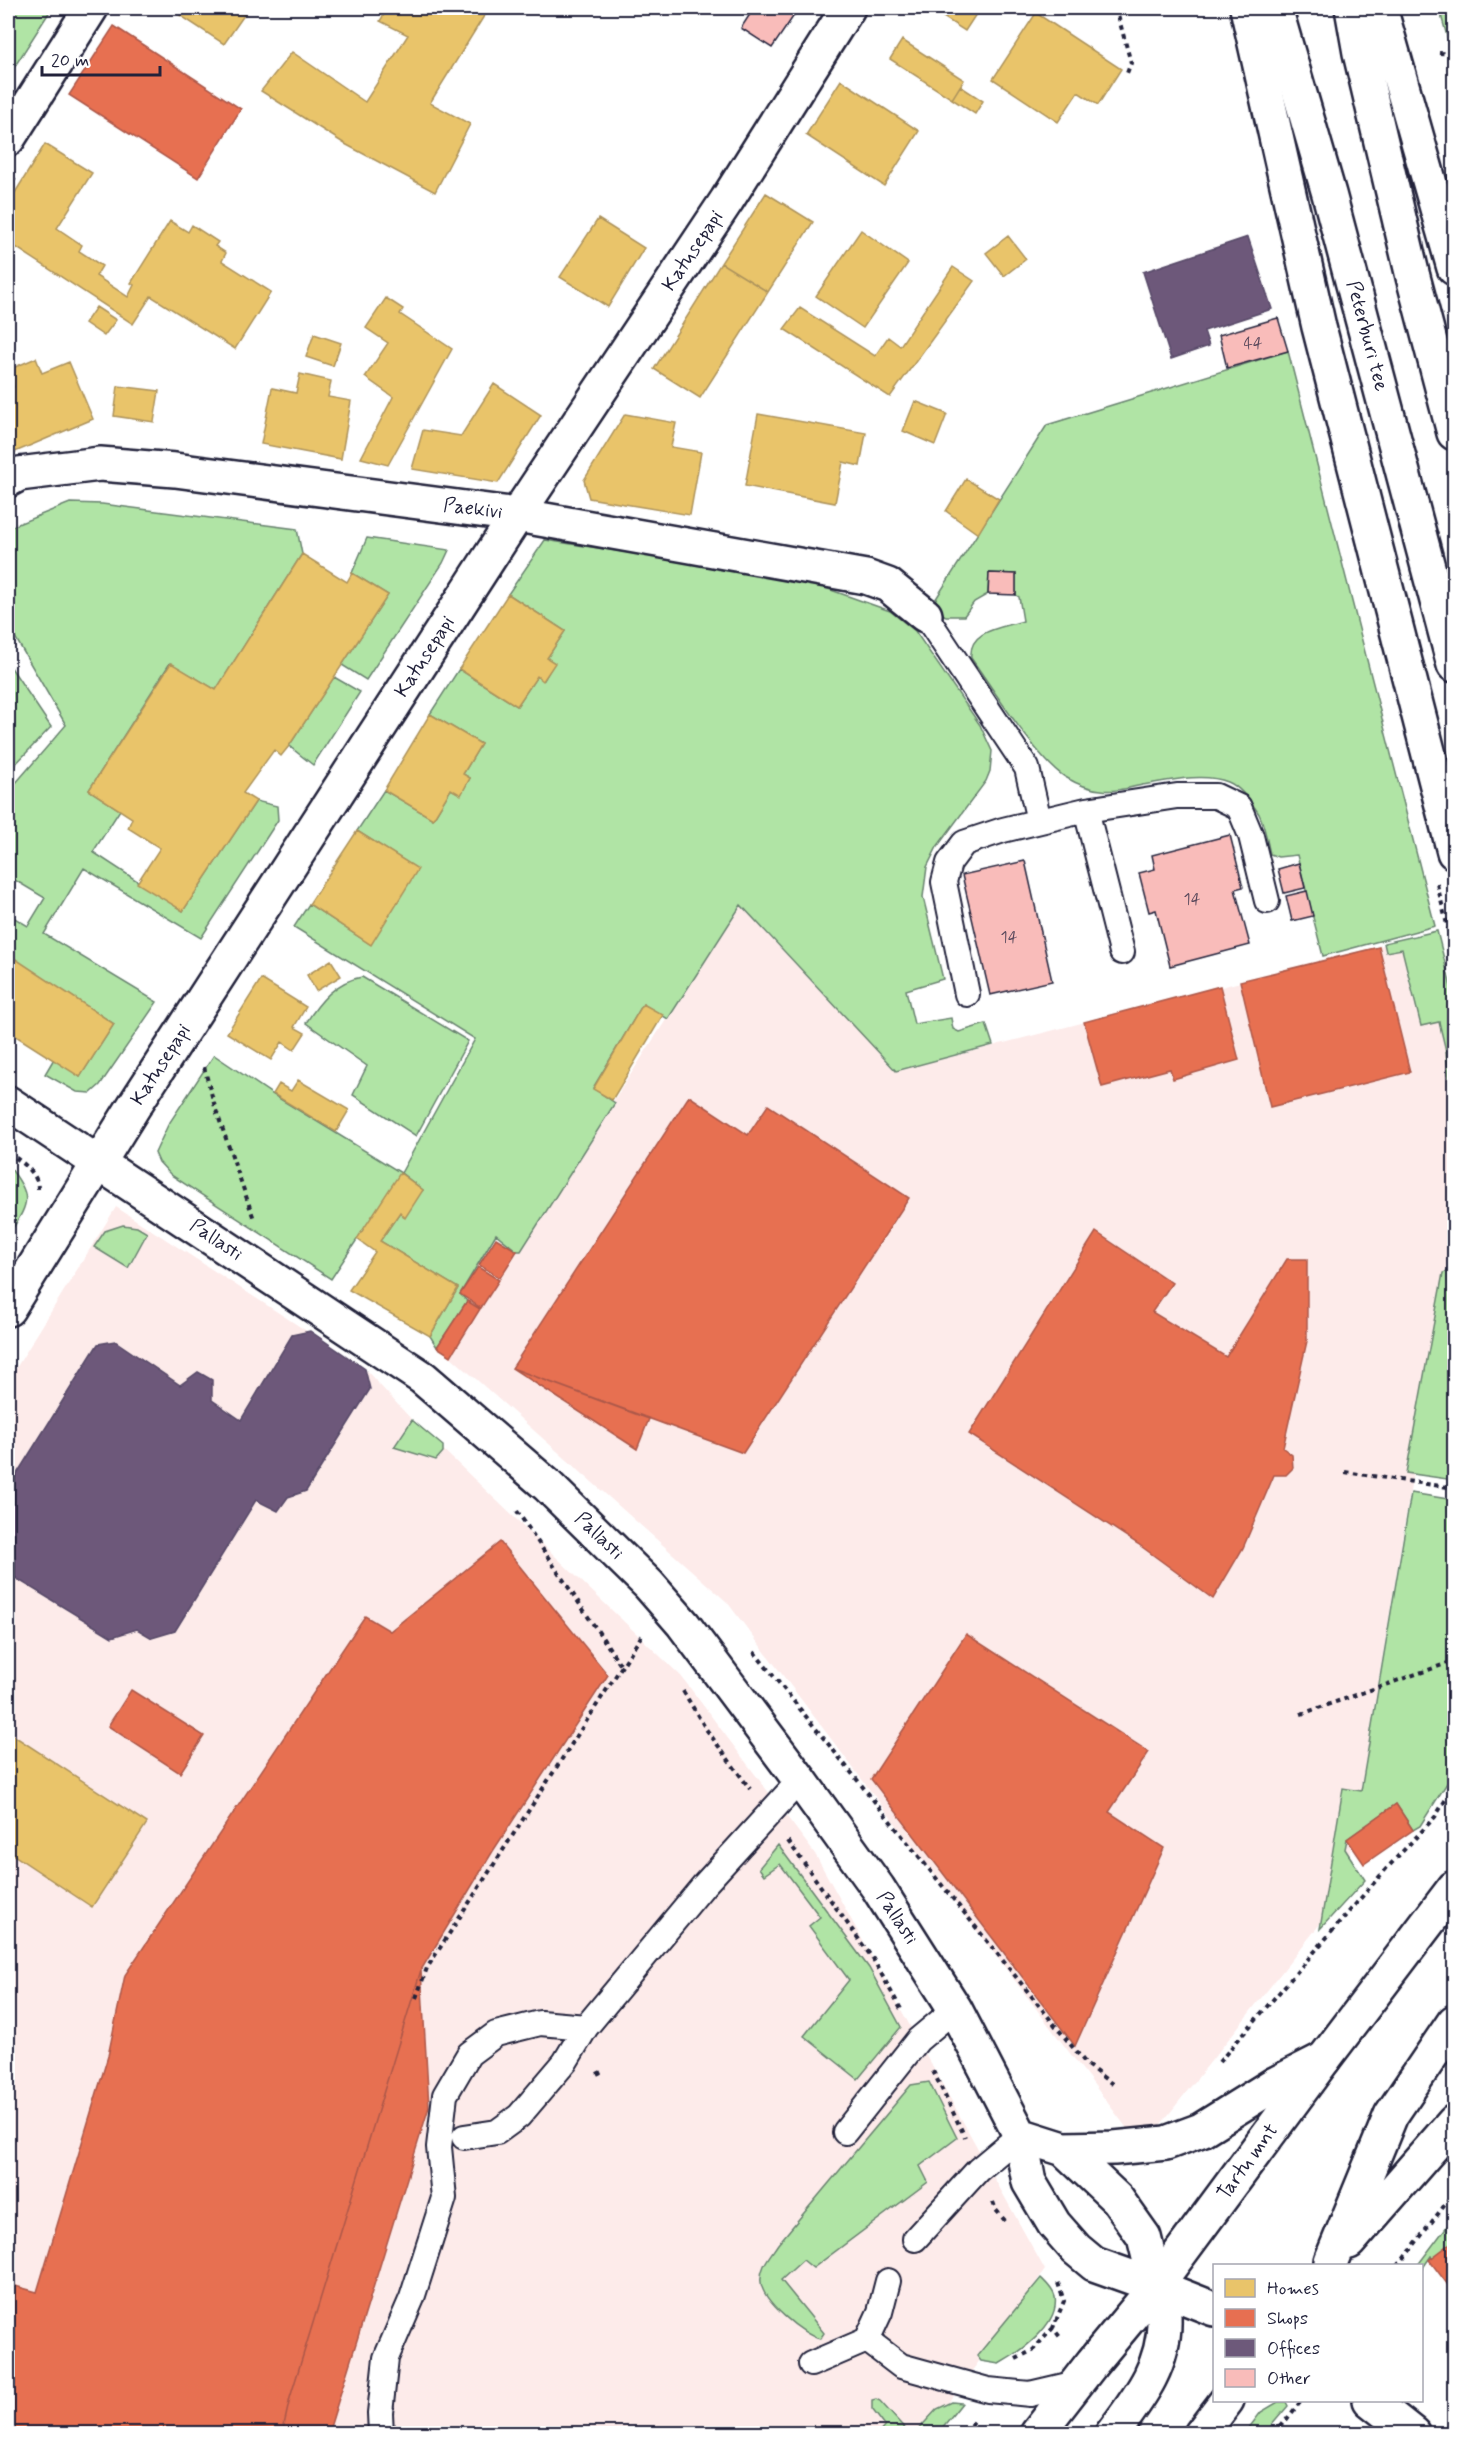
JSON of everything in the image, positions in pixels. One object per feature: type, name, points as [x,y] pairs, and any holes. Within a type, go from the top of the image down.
[{"type":"main road","points":[[8,139],[91,8]]},
{"type":"main road","name":"Katusepapi","points":[[8,1309],[98,1163],[517,515],[727,200],[848,8]]},
{"type":"main road","points":[[1247,8],[1319,327],[1455,852]]},
{"type":"main road","name":"Peterburi tee","points":[[1275,8],[1329,194],[1455,665]]},
{"type":"main road","points":[[1352,8],[1360,53],[1413,277],[1455,433]]},
{"type":"main road","points":[[1385,15],[1455,268]]},
{"type":"main road","name":"Paekivi","points":[[8,480],[19,474],[100,464],[175,470],[517,515],[866,577],[888,585],[925,615]]},
{"type":"main road","name":"Pallasti","points":[[8,1103],[423,1377],[547,1485],[649,1585],[683,1624],[878,1888],[955,2009],[1020,2135],[1029,2182],[1054,2224],[1094,2264],[1213,2308]]},
{"type":"main road","name":"Tartu mnt","points":[[1037,2433],[1156,2286],[1324,2059],[1455,1888]]},
{"type":"main road","points":[[1330,2263],[1391,2115],[1455,2022]]},
{"type":"main road","points":[[1020,2135],[1064,2149],[1114,2148],[1166,2143],[1201,2130],[1275,2084],[1324,2059]]},
{"type":"main road","points":[[1330,2263],[1455,2122]]},
{"type":"main road","points":[[1064,2149],[1117,2199],[1144,2237],[1164,2315],[1162,2353],[1139,2398],[1113,2433]]},
{"type":"main road","points":[[1201,2433],[1225,2402]]},
{"type":"main road","points":[[1373,2402],[1413,2433]]},
{"type":"lane","points":[[925,615],[1027,768],[1039,821]]},
{"type":"lane","points":[[967,994],[944,882],[949,863],[964,843],[1086,810],[1177,795],[1216,795],[1239,807],[1251,836],[1267,901]]},
{"type":"lane","points":[[1086,810],[1122,952]]},
{"type":"lane","points":[[464,2137],[497,2132],[519,2116],[565,2062],[586,2027],[704,1885],[800,1780]]},
{"type":"lane","points":[[845,2132],[918,2040],[955,2009]]},
{"type":"lane","points":[[381,2433],[380,2413],[386,2358],[412,2298],[444,2198],[439,2147],[445,2096],[469,2054],[496,2034],[540,2023],[586,2027]]},
{"type":"lane","points":[[915,2239],[978,2170],[1020,2135]]},
{"type":"lane","points":[[811,2364],[867,2340],[880,2312],[888,2281]]},
{"type":"lane","points":[[867,2340],[901,2366],[988,2390],[1030,2394],[1077,2383]]},
{"type":"path","points":[[1116,8],[1131,63],[1127,73]]},
{"type":"path","points":[[1439,53],[1455,54]]},
{"type":"path","points":[[202,1061],[215,1107],[256,1226]]},
{"type":"path","points":[[8,1152],[36,1178],[38,1194],[32,1209],[60,1226]]},
{"type":"path","points":[[1345,1472],[1455,1488]]},
{"type":"path","points":[[516,1509],[622,1667]]},
{"type":"path","points":[[416,1998],[428,1968],[647,1628]]},
{"type":"path","points":[[1301,1714],[1455,1661]]},
{"type":"path","points":[[680,1684],[706,1729],[768,1814]]},
{"type":"path","points":[[1219,2062],[1386,1869],[1435,1817],[1455,1786]]},
{"type":"path","points":[[1399,2264],[1455,2193]]},
{"type":"path","points":[[1055,2276],[1064,2301],[1053,2328],[1060,2337]]},
{"type":"path","points":[[1275,2433],[1300,2402]]},
{"type":"shaded area","points":[[741,904],[896,1071],[1437,931],[1454,996],[1454,1279],[1430,1371],[1343,1895],[1142,2148],[727,1602],[449,1355]]},
{"type":"shaded area","points":[[116,1207],[365,1369],[412,1420],[681,1676],[815,1854],[1045,2270],[927,2433],[8,2433],[8,1381]]},
{"type":"green space","points":[[8,8],[52,8],[8,77]]},
{"type":"green space","points":[[1439,8],[1454,8],[1454,47],[1450,47]]},
{"type":"green space","points":[[1288,351],[1435,926],[1323,956],[1297,855],[1278,857],[1270,854],[1259,814],[1237,788],[1218,779],[1196,778],[1116,790],[1092,789],[1071,780],[1056,770],[1030,741],[971,658],[971,649],[980,636],[996,628],[1023,621],[1019,597],[1016,595],[1016,574],[989,573],[988,594],[974,602],[964,616],[946,616],[930,608],[1047,425]]},
{"type":"green space","points":[[70,503],[102,504],[297,529],[302,554],[216,690],[170,663],[89,790],[120,810],[93,852],[183,911],[256,801],[277,806],[278,820],[201,938],[84,868],[44,934],[157,1002],[100,1085],[91,1093],[77,1092],[45,1074],[55,1057],[80,1077],[114,1024],[8,955],[8,914],[28,926],[45,898],[8,876],[8,792],[66,725],[8,625],[8,528]]},
{"type":"green space","points":[[367,538],[449,550],[443,563],[366,680],[342,665],[388,595],[352,573]]},
{"type":"green space","points":[[545,540],[800,579],[890,611],[915,631],[980,725],[992,751],[990,771],[986,781],[937,847],[927,867],[923,897],[943,979],[906,990],[914,1024],[951,1018],[953,1029],[959,1032],[986,1024],[993,1045],[896,1071],[741,905],[668,1019],[643,1004],[593,1088],[615,1103],[521,1251],[517,1251],[496,1234],[460,1294],[467,1301],[437,1347],[430,1336],[458,1288],[380,1241],[400,1212],[423,1190],[401,1173],[475,1039],[294,927],[309,904],[370,944],[417,869],[357,831],[384,790],[433,819],[451,789],[461,794],[470,778],[463,774],[481,744],[430,714],[459,669],[517,706],[537,676],[544,680],[554,663],[547,658],[565,631],[508,594]]},
{"type":"green space","points":[[8,663],[51,727],[8,772]]},
{"type":"green space","points":[[334,677],[360,692],[313,765],[289,746]]},
{"type":"green space","points":[[1437,931],[1454,999],[1454,1133],[1446,1051],[1439,1022],[1421,1026],[1402,949],[1386,952],[1384,943]]},
{"type":"green space","points":[[362,977],[468,1041],[416,1136],[353,1095],[367,1066],[306,1023],[336,988]]},
{"type":"green space","points":[[214,1055],[272,1094],[401,1173],[331,1279],[171,1175],[159,1162],[155,1153],[168,1125]]},
{"type":"green space","points":[[8,1165],[22,1186],[26,1200],[21,1215],[8,1236]]},
{"type":"green space","points":[[123,1225],[137,1227],[147,1233],[128,1268],[94,1247],[105,1231]]},
{"type":"green space","points":[[1454,1269],[1454,1480],[1406,1473],[1443,1273]]},
{"type":"green space","points":[[412,1420],[443,1446],[443,1452],[436,1460],[394,1447]]},
{"type":"green space","points":[[1411,1493],[1454,1500],[1454,1772],[1420,1826],[1413,1830],[1396,1804],[1347,1839],[1345,1849],[1365,1880],[1320,1929],[1343,1788],[1361,1791]]},
{"type":"green space","points":[[778,1845],[869,1968],[901,2027],[858,2079],[804,2036],[849,1980],[809,1926],[820,1917],[780,1864],[764,1875],[759,1868]]},
{"type":"green space","points":[[929,2082],[957,2138],[920,2166],[928,2182],[813,2268],[803,2260],[781,2280],[824,2333],[820,2339],[813,2336],[784,2316],[768,2298],[761,2282],[764,2266],[778,2244],[911,2085]]},
{"type":"green space","points":[[1454,2217],[1454,2252],[1444,2269],[1431,2256],[1423,2268],[1423,2264],[1419,2264]]},
{"type":"green space","points":[[1041,2278],[1055,2297],[1055,2307],[1045,2328],[1017,2353],[999,2364],[981,2361],[977,2356]]},
{"type":"green space","points":[[876,2399],[909,2433],[879,2433],[885,2426],[872,2409],[872,2400]]},
{"type":"green space","points":[[952,2402],[962,2403],[938,2433],[915,2433],[937,2409]]},
{"type":"green space","points":[[1278,2402],[1286,2402],[1288,2406],[1265,2433],[1245,2433],[1261,2412]]},
{"type":"building: Homes","points":[[169,8],[249,8],[224,44]]},
{"type":"building: Homes","points":[[388,8],[489,8],[430,103],[470,124],[435,192],[345,144],[261,91],[292,52],[365,102],[408,35],[380,21]]},
{"type":"building: Homes","points":[[929,8],[980,8],[965,31]]},
{"type":"building: Homes","points":[[1036,13],[1121,69],[1098,105],[1078,92],[1058,122],[993,79]]},
{"type":"building: Homes","points":[[902,40],[964,80],[952,99],[890,59]]},
{"type":"building: Homes","points":[[841,80],[919,131],[884,186],[806,135]]},
{"type":"building: Homes","points":[[960,86],[983,101],[975,114],[952,99]]},
{"type":"building: Homes","points":[[45,144],[92,173],[57,228],[82,245],[79,251],[102,266],[96,276],[128,297],[134,285],[131,283],[170,221],[188,232],[192,225],[218,242],[215,246],[226,253],[222,261],[271,292],[235,349],[151,296],[133,324],[8,242],[8,204]]},
{"type":"building: Homes","points":[[766,193],[813,222],[768,292],[721,263]]},
{"type":"building: Homes","points":[[598,219],[644,248],[608,307],[560,277]]},
{"type":"building: Homes","points":[[861,230],[908,263],[863,328],[816,296]]},
{"type":"building: Homes","points":[[1008,236],[1026,259],[1004,276],[986,253]]},
{"type":"building: Homes","points":[[721,263],[768,292],[700,398],[654,369]]},
{"type":"building: Homes","points":[[953,267],[974,281],[890,397],[784,329],[800,308],[875,356],[888,337],[900,346]]},
{"type":"building: Homes","points":[[386,298],[403,309],[400,314],[452,349],[388,465],[361,458],[393,397],[365,377],[388,343],[366,328]]},
{"type":"building: Homes","points":[[96,307],[116,320],[104,336],[85,323]]},
{"type":"building: Homes","points":[[314,334],[341,343],[333,366],[306,357]]},
{"type":"building: Homes","points":[[36,358],[42,373],[69,362],[93,419],[15,452],[8,434],[8,390],[14,387],[8,370]]},
{"type":"building: Homes","points":[[300,374],[331,381],[328,397],[351,401],[341,459],[261,444],[272,388],[296,393]]},
{"type":"building: Homes","points":[[494,384],[541,415],[498,483],[412,469],[423,430],[461,436]]},
{"type":"building: Homes","points":[[118,386],[159,391],[154,422],[114,416]]},
{"type":"building: Homes","points":[[915,401],[947,414],[935,445],[903,431]]},
{"type":"building: Homes","points":[[625,414],[676,423],[671,447],[701,452],[690,515],[589,498],[584,480]]},
{"type":"building: Homes","points":[[758,414],[866,433],[860,466],[843,462],[835,503],[745,486]]},
{"type":"building: Homes","points":[[966,479],[999,499],[978,534],[946,511]]},
{"type":"building: Homes","points":[[302,554],[347,582],[352,573],[388,595],[289,746],[281,756],[274,750],[243,793],[256,801],[183,911],[137,883],[160,848],[128,828],[132,818],[89,790],[171,663],[216,690]]},
{"type":"building: Homes","points":[[508,594],[565,631],[547,658],[555,663],[543,681],[537,676],[517,706],[459,669]]},
{"type":"building: Homes","points":[[430,714],[481,744],[463,774],[470,778],[461,795],[451,789],[433,819],[384,790]]},
{"type":"building: Homes","points":[[357,831],[418,869],[371,945],[309,904]]},
{"type":"building: Homes","points":[[8,954],[114,1024],[80,1077],[8,1031]]},
{"type":"building: Homes","points":[[331,960],[341,976],[316,991],[307,975]]},
{"type":"building: Homes","points":[[261,979],[306,1007],[294,1027],[305,1033],[294,1050],[282,1042],[271,1060],[227,1033]]},
{"type":"building: Homes","points":[[643,1004],[663,1015],[612,1100],[593,1089]]},
{"type":"building: Homes","points":[[298,1080],[349,1110],[336,1132],[273,1094],[279,1084],[291,1091]]},
{"type":"building: Homes","points":[[400,1173],[423,1190],[405,1218],[400,1212],[380,1241],[458,1288],[430,1336],[349,1290],[375,1252],[357,1239]]},
{"type":"building: Homes","points":[[8,1732],[147,1823],[92,1907],[8,1851]]},
{"type":"building: Shops","points":[[114,26],[241,109],[198,178],[69,95]]},
{"type":"building: Shops","points":[[1379,947],[1410,1072],[1270,1107],[1240,981]]},
{"type":"building: Shops","points":[[1220,986],[1239,1060],[1173,1079],[1170,1069],[1102,1087],[1084,1022]]},
{"type":"building: Shops","points":[[689,1096],[748,1135],[768,1105],[909,1198],[743,1453],[512,1368]]},
{"type":"building: Shops","points":[[1096,1232],[1172,1283],[1152,1312],[1226,1357],[1287,1259],[1307,1259],[1307,1341],[1283,1448],[1292,1455],[1293,1468],[1286,1475],[1274,1475],[1243,1548],[1213,1599],[1138,1544],[969,1434]]},
{"type":"building: Shops","points":[[496,1238],[517,1251],[500,1278],[479,1265]]},
{"type":"building: Shops","points":[[478,1267],[499,1280],[481,1308],[460,1294]]},
{"type":"building: Shops","points":[[467,1301],[480,1309],[451,1356],[437,1347]]},
{"type":"building: Shops","points":[[512,1368],[649,1419],[637,1449]]},
{"type":"building: Shops","points":[[500,1542],[608,1675],[493,1851],[421,1970],[290,2398],[282,2434],[8,2434],[8,2284],[37,2292],[108,2056],[125,1975],[365,1616],[390,1631]]},
{"type":"building: Shops","points":[[966,1634],[1149,1752],[1109,1812],[1164,1848],[1075,2046],[871,1779]]},
{"type":"building: Shops","points":[[131,1690],[204,1736],[180,1773],[108,1726]]},
{"type":"building: Shops","points":[[1396,1804],[1413,1830],[1364,1864],[1347,1839]]},
{"type":"building: Shops","points":[[421,1970],[429,2107],[328,2434],[282,2434],[290,2398]]},
{"type":"building: Shops","points":[[1454,2241],[1454,2293],[1429,2260]]},
{"type":"building: Offices","points":[[1248,237],[1272,309],[1204,331],[1209,346],[1171,359],[1143,272]]},
{"type":"building: Offices","points":[[310,1331],[365,1369],[370,1389],[306,1491],[288,1497],[278,1511],[256,1500],[175,1631],[152,1638],[137,1629],[112,1637],[9,1574],[11,1546],[8,1544],[8,1488],[98,1344],[115,1341],[180,1385],[198,1372],[212,1380],[212,1400],[241,1420],[292,1335]]},
{"type":"building: Other","points":[[754,8],[799,8],[772,48],[741,28]]},
{"type":"building: Other","points":[[1278,318],[1288,351],[1227,368],[1219,335]]},
{"type":"building: Other","points":[[989,573],[1016,574],[1016,595],[988,594]]},
{"type":"building: Other","points":[[1230,835],[1243,887],[1235,889],[1250,945],[1170,966],[1156,910],[1149,912],[1139,873],[1155,869],[1152,855]]},
{"type":"building: Other","points":[[1025,861],[1052,981],[990,995],[962,875]]},
{"type":"building: Other","points":[[1299,863],[1305,888],[1284,893],[1278,869]]},
{"type":"building: Other","points":[[1307,891],[1313,916],[1292,921],[1286,896]]}]
